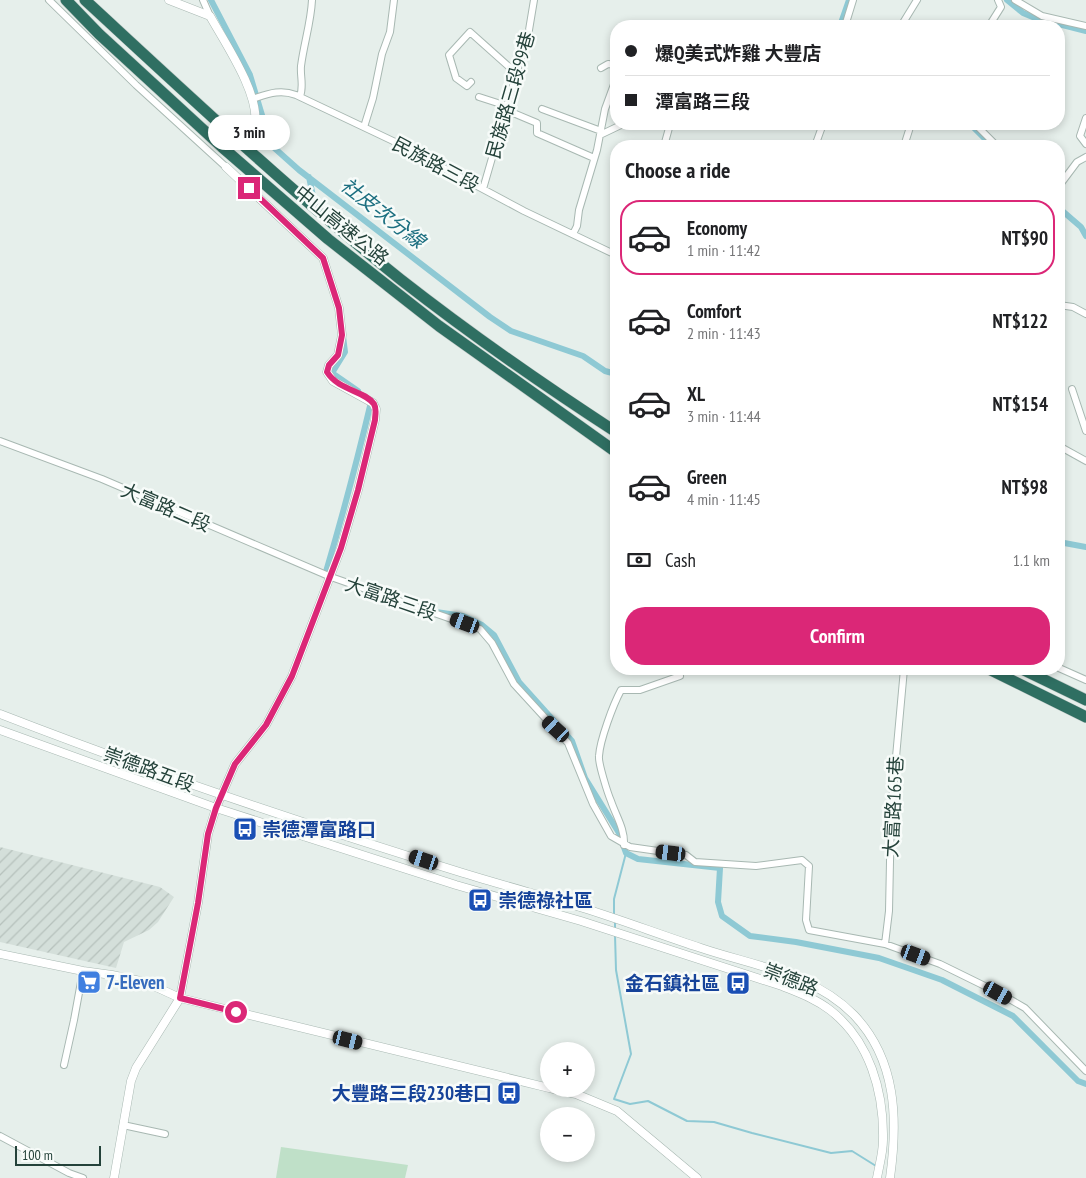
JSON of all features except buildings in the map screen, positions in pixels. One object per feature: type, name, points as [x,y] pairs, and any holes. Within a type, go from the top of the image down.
[{"type":"highway","name":"中山高速公路","points":[[66,0],[99,34],[222,147],[328,239],[439,326],[610,448]]},
{"type":"highway","name":"中山高速公路","points":[[85,0],[226,130],[401,280],[565,399],[610,428]]},
{"type":"highway","points":[[1001,675],[1086,717]]},
{"type":"highway","points":[[1034,675],[1086,700]]},
{"type":"street","points":[[49,0],[136,85],[323,258],[339,308],[342,335],[338,355],[329,365],[327,372],[333,381],[366,398],[373,403],[376,409],[358,490],[331,577],[292,676],[266,725],[235,764],[220,795],[208,834],[198,903],[180,998],[136,1068],[131,1081],[114,1178]]},
{"type":"street","points":[[169,0],[210,16]]},
{"type":"street","points":[[203,0],[247,85],[256,98],[256,124],[254,133],[247,143]]},
{"type":"street","points":[[300,96],[302,90],[301,69],[310,24],[312,0]]},
{"type":"street","points":[[364,127],[373,98],[382,54],[390,32],[394,0]]},
{"type":"street","name":"民族路三段99巷","points":[[483,189],[528,30],[534,0]]},
{"type":"street","points":[[847,20],[853,0]]},
{"type":"street","points":[[905,20],[917,0]]},
{"type":"street","points":[[1015,0],[1042,16],[1060,20]]},
{"type":"street","points":[[992,20],[1002,2]]},
{"type":"street","points":[[1065,21],[1086,26]]},
{"type":"street","points":[[471,82],[467,86],[456,78],[450,55],[470,32],[516,73]]},
{"type":"street","points":[[601,68],[610,64]]},
{"type":"street","name":"民族路三段","points":[[256,98],[286,91],[300,96],[437,163],[483,189],[610,252]]},
{"type":"street","points":[[479,97],[537,123],[537,133],[594,158]]},
{"type":"street","points":[[573,234],[610,98]]},
{"type":"street","points":[[542,108],[600,133],[610,129]]},
{"type":"street","points":[[1086,118],[1080,136],[1086,144]]},
{"type":"street","points":[[981,130],[991,140]]},
{"type":"street","points":[[1065,178],[1077,162],[1086,156]]},
{"type":"street","points":[[1065,306],[1073,307],[1086,314]]},
{"type":"street","points":[[1072,388],[1086,431]]},
{"type":"street","points":[[1078,407],[1086,405]]},
{"type":"street","name":"大富路二段","points":[[0,441],[102,479],[331,577]]},
{"type":"street","points":[[1065,449],[1086,461]]},
{"type":"street","name":"大富路三段","points":[[331,577],[480,629],[492,643],[514,684],[568,743],[593,804],[611,836],[624,845]]},
{"type":"street","points":[[1065,671],[1086,680]]},
{"type":"street","name":"大富路165巷","points":[[885,944],[889,911],[891,812],[903,675]]},
{"type":"street","points":[[680,676],[640,690],[621,690],[602,742],[599,757],[600,766],[610,799],[624,834],[624,845],[630,848],[686,855],[695,862],[711,864],[756,866],[802,860],[809,866],[806,920],[808,930],[885,944],[940,964],[998,993],[1025,1008],[1086,1071]]},
{"type":"street","name":"崇德路五段","points":[[0,714],[220,795],[585,909]]},
{"type":"street","name":"崇德路五段","points":[[0,730],[216,808],[456,885],[581,921]]},
{"type":"street","name":"崇德路","points":[[585,909],[807,981],[824,991],[853,1014],[867,1031],[878,1050],[894,1100],[894,1144],[890,1175]]},
{"type":"street","name":"崇德路","points":[[581,921],[782,986],[814,1000],[830,1010],[854,1035],[872,1066],[881,1106],[883,1141],[878,1171]]},
{"type":"street","points":[[0,954],[145,982],[180,998],[540,1086]]},
{"type":"street","points":[[64,1065],[83,971]]},
{"type":"street","points":[[583,1097],[617,1110],[697,1178]]},
{"type":"street","points":[[123,1125],[165,1134]]},
{"type":"street","points":[[0,1136],[69,1173],[83,1178]]},
{"type":"shaded area","points":[[0,847],[160,887],[174,897],[158,922],[149,930],[124,942],[116,968],[0,942]]},
{"type":"green space","points":[[281,1147],[408,1165],[405,1178],[276,1178]]},
{"type":"waterway","name":"社皮次分線","points":[[211,0],[250,75],[271,145],[299,170],[490,317],[511,331],[583,356],[610,372]]},
{"type":"waterway","points":[[842,20],[849,0]]},
{"type":"waterway","points":[[1007,0],[1023,13],[1043,20]]},
{"type":"waterway","points":[[1065,26],[1086,31]]},
{"type":"waterway","points":[[976,130],[986,140]]},
{"type":"waterway","points":[[441,161],[473,180]]},
{"type":"waterway","points":[[309,177],[313,196]]},
{"type":"waterway","points":[[1065,213],[1081,227],[1086,236]]},
{"type":"waterway","points":[[343,336],[345,352],[332,373],[358,391]]},
{"type":"waterway","points":[[330,576],[325,575],[371,402],[367,399]]},
{"type":"waterway","name":"社皮次分線","points":[[1065,543],[1086,547]]},
{"type":"waterway","points":[[436,612],[463,616],[482,625],[494,635],[519,682],[572,741],[585,778],[619,833],[626,853],[638,859],[720,868],[718,902],[722,916],[750,936],[796,942],[879,958],[942,980],[1013,1016],[1078,1081],[1086,1084]]},
{"type":"waterway","points":[[614,915],[614,899],[626,853]]},
{"type":"waterway","points":[[615,920],[615,930]]},
{"type":"waterway","points":[[615,935],[616,970],[631,1054],[614,1099],[630,1104],[648,1101],[687,1121],[714,1122],[831,1153],[852,1151],[876,1166]]},
{"type":"place","name":"崇德潭富路口","points":[[245,829]]},
{"type":"place","name":"崇德祿社區","points":[[480,900]]},
{"type":"place","name":"7-Eleven","points":[[89,982]]},
{"type":"place","name":"金石鎮社區","points":[[738,983]]},
{"type":"place","name":"大豐路三段230巷口","points":[[509,1093]]},
{"type":"route","points":[[236,1012],[180,998],[203,874],[208,834],[220,795],[235,764],[266,725],[292,676],[331,577],[350,520],[375,420],[376,409],[373,403],[366,398],[333,381],[327,372],[329,365],[338,355],[342,335],[339,308],[323,258],[249,188]]}]
